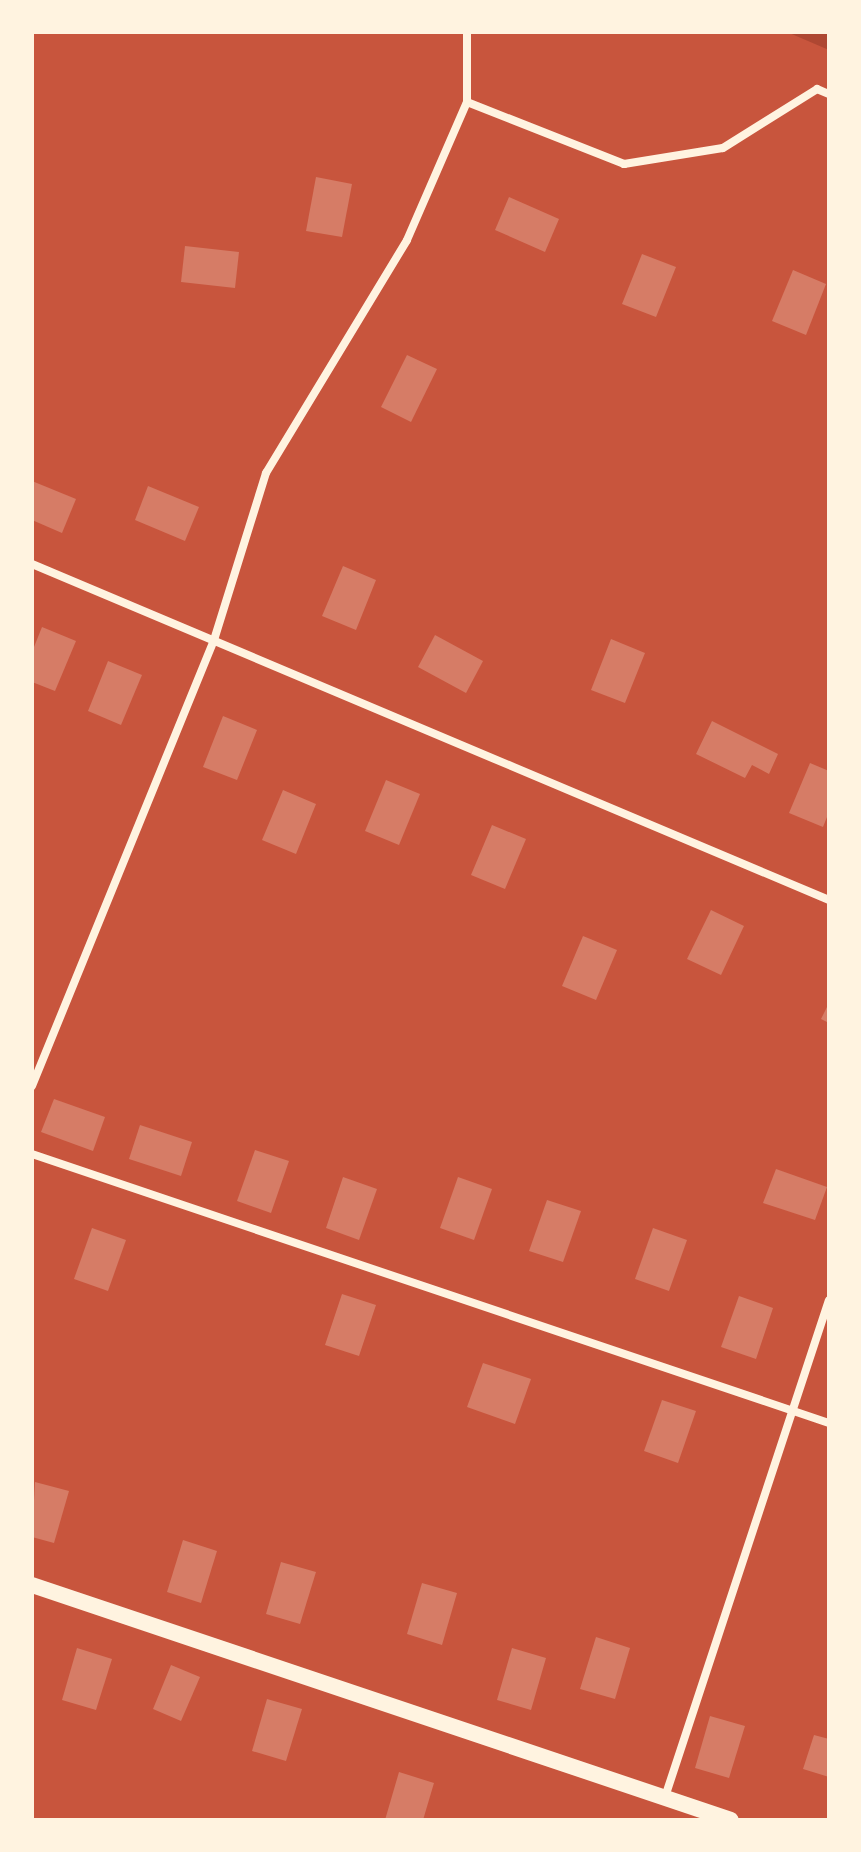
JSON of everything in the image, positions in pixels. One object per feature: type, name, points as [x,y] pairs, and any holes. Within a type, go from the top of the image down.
[{"type":"main road","points":[[32,1585],[731,1820]]},
{"type":"street","points":[[32,1086],[214,640],[266,473],[407,240],[467,102],[467,32]]},
{"type":"street","points":[[467,102],[624,164],[723,148],[817,89],[829,94]]},
{"type":"street","points":[[32,564],[829,900]]},
{"type":"street","points":[[32,1154],[829,1423]]},
{"type":"street","points":[[665,1797],[829,1300]]},
{"type":"shaded area","points":[[787,32],[829,32],[829,50]]},
{"type":"building","points":[[316,177],[352,184],[342,237],[306,231]]},
{"type":"building","points":[[509,197],[559,219],[545,252],[495,230]]},
{"type":"building","points":[[185,246],[239,252],[235,288],[181,282]]},
{"type":"building","points":[[642,254],[676,267],[656,317],[622,304]]},
{"type":"building","points":[[793,270],[826,284],[806,335],[772,321]]},
{"type":"building","points":[[407,355],[437,369],[411,422],[381,407]]},
{"type":"building","points":[[32,481],[76,499],[62,533],[32,520]]},
{"type":"building","points":[[148,486],[199,507],[185,541],[135,520]]},
{"type":"building","points":[[343,566],[376,580],[356,630],[322,616]]},
{"type":"building","points":[[42,627],[76,641],[55,691],[32,682],[32,652]]},
{"type":"building","points":[[435,635],[483,661],[466,693],[418,667]]},
{"type":"building","points":[[611,639],[645,653],[625,703],[591,690]]},
{"type":"building","points":[[108,661],[142,675],[121,725],[88,711]]},
{"type":"building","points":[[223,716],[257,730],[237,780],[203,767]]},
{"type":"building","points":[[712,721],[778,754],[769,774],[752,765],[745,778],[696,754]]},
{"type":"building","points":[[810,763],[829,771],[829,812],[823,827],[789,813]]},
{"type":"building","points":[[386,780],[420,794],[399,845],[365,831]]},
{"type":"building","points":[[283,790],[316,804],[296,854],[262,840]]},
{"type":"building","points":[[492,825],[526,839],[505,889],[471,875]]},
{"type":"building","points":[[711,910],[744,926],[721,975],[687,959]]},
{"type":"building","points":[[583,936],[617,950],[596,1000],[562,986]]},
{"type":"building","points":[[829,1003],[829,1023],[821,1019]]},
{"type":"building","points":[[54,1099],[105,1117],[93,1151],[41,1132]]},
{"type":"building","points":[[140,1125],[192,1142],[181,1176],[129,1159]]},
{"type":"building","points":[[255,1150],[289,1161],[271,1213],[237,1201]]},
{"type":"building","points":[[776,1169],[827,1187],[815,1220],[763,1203]]},
{"type":"building","points":[[343,1177],[377,1189],[359,1240],[326,1228]]},
{"type":"building","points":[[458,1177],[492,1189],[474,1240],[440,1228]]},
{"type":"building","points":[[547,1200],[581,1211],[563,1262],[529,1251]]},
{"type":"building","points":[[92,1228],[126,1240],[108,1291],[74,1279]]},
{"type":"building","points":[[653,1228],[687,1240],[669,1291],[635,1279]]},
{"type":"building","points":[[342,1294],[376,1305],[359,1356],[325,1345]]},
{"type":"building","points":[[739,1296],[773,1308],[756,1359],[721,1347]]},
{"type":"building","points":[[483,1363],[531,1379],[515,1424],[467,1407]]},
{"type":"building","points":[[662,1400],[696,1411],[678,1463],[644,1451]]},
{"type":"building","points":[[35,1482],[69,1491],[54,1543],[32,1537]]},
{"type":"building","points":[[183,1540],[217,1551],[201,1603],[167,1592]]},
{"type":"building","points":[[281,1562],[316,1572],[300,1624],[266,1614]]},
{"type":"building","points":[[422,1583],[457,1593],[442,1645],[407,1634]]},
{"type":"building","points":[[596,1637],[630,1648],[615,1699],[580,1689]]},
{"type":"building","points":[[77,1648],[112,1659],[96,1710],[62,1700]]},
{"type":"building","points":[[512,1648],[546,1658],[531,1710],[497,1700]]},
{"type":"building","points":[[171,1665],[200,1677],[181,1721],[153,1709]]},
{"type":"building","points":[[267,1699],[302,1709],[286,1761],[252,1751]]},
{"type":"building","points":[[710,1716],[745,1726],[729,1778],[695,1768]]},
{"type":"building","points":[[814,1735],[829,1739],[829,1777],[803,1769]]},
{"type":"building","points":[[399,1772],[434,1783],[423,1820],[385,1820]]}]
